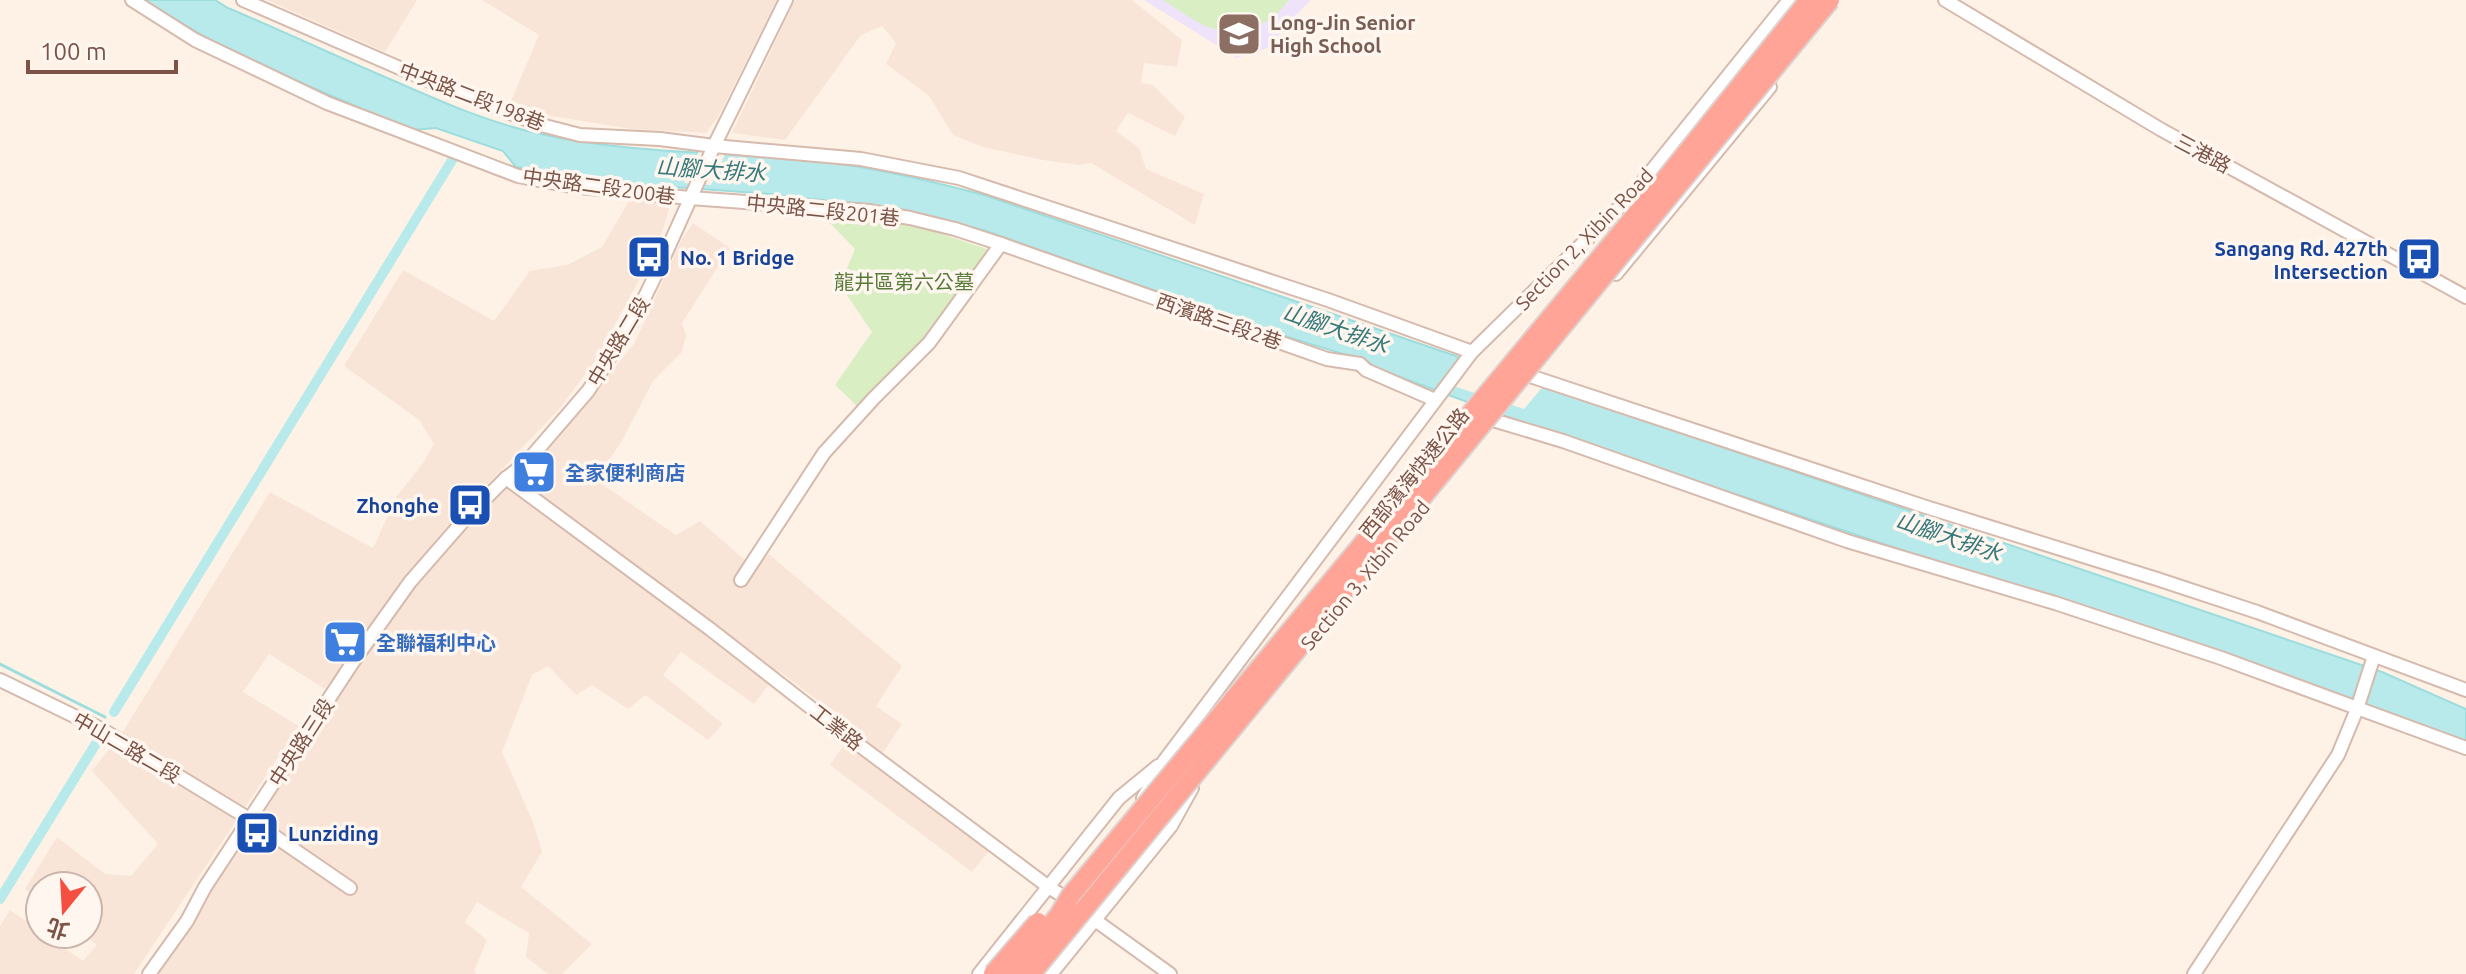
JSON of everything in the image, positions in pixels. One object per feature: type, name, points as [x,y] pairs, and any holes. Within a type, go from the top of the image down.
[{"type":"highway","name":"西部濱海快速公路","points":[[1011,974],[1659,187],[1809,0]]},
{"type":"highway","name":"西部濱海快速公路","points":[[1031,974],[1830,0]]},
{"type":"highway","points":[[993,974],[1052,907],[1073,899]]},
{"type":"street","name":"中央路二段200巷","points":[[132,0],[195,40],[327,103],[518,176],[570,186],[690,198]]},
{"type":"street","name":"中央路二段198巷","points":[[243,0],[448,89],[541,125],[580,135],[660,139],[861,159],[959,178],[1328,300],[1472,352]]},
{"type":"street","name":"中央路二段","points":[[465,519],[506,478],[526,463],[588,391],[632,323],[786,0]]},
{"type":"street","name":"Section 2, Xibin Road","points":[[1435,400],[1472,352],[1632,195],[1789,0]]},
{"type":"street","name":"Section 2, Xibin Road","points":[[1530,376],[1710,162],[1838,0]]},
{"type":"street","name":"三港路","points":[[1945,0],[2160,129],[2466,297]]},
{"type":"street","name":"中央路二段201巷","points":[[690,198],[869,211],[955,229],[1001,244]]},
{"type":"street","points":[[741,580],[824,453],[929,343],[1001,244]]},
{"type":"street","name":"西濱路三段2巷","points":[[1001,244],[1313,354],[1360,364],[1366,370],[1435,400]]},
{"type":"street","name":"Section 3, Xibin Road","points":[[1019,974],[1065,918],[1073,899],[1110,858],[1200,774],[1530,376]]},
{"type":"street","points":[[1530,376],[1926,507],[2157,579],[2466,690]]},
{"type":"street","name":"Section 3, Xibin Road","points":[[1110,858],[1164,761],[1435,400]]},
{"type":"street","points":[[1493,420],[1563,441],[1847,541],[2221,658],[2466,748]]},
{"type":"street","name":"工業路","points":[[506,478],[1050,888],[1073,899],[1093,920],[1170,974]]},
{"type":"street","name":"中央路三段","points":[[149,974],[389,612],[410,582],[465,519]]},
{"type":"street","points":[[2194,974],[2338,755],[2374,656]]},
{"type":"street","name":"中山二路二段","points":[[0,680],[103,730],[251,820],[350,888]]},
{"type":"street","name":"Section 3, Xibin Road","points":[[979,974],[1119,798],[1164,761]]},
{"type":"street","name":"Section 3, Xibin Road","points":[[1051,974],[1171,826],[1200,774]]},
{"type":"shaded area","points":[[267,0],[417,0],[385,52]]},
{"type":"shaded area","points":[[482,0],[777,0],[718,117],[706,133],[632,129],[551,116],[511,101],[539,35]]},
{"type":"shaded area","points":[[795,0],[1132,0],[1182,40],[1177,67],[1144,63],[1141,83],[1153,85],[1185,117],[1175,136],[1128,113],[1116,131],[1139,148],[1146,169],[1204,194],[1195,225],[1091,163],[1078,165],[1043,160],[983,147],[953,135],[929,96],[886,64],[896,43],[882,26],[861,35],[785,140],[732,133]]},
{"type":"shaded area","name":"Long-Jin Senior High School","points":[[1144,0],[1311,0],[1270,47],[1237,58]]},
{"type":"shaded area","points":[[633,194],[671,203],[658,245],[595,361],[560,408],[448,526],[397,587],[325,689],[269,654],[243,692],[299,726],[134,974],[0,974],[0,926],[10,910],[24,920],[24,950],[67,950],[83,961],[93,950],[104,950],[104,873],[131,876],[158,844],[92,771],[124,730],[270,492],[373,548],[397,496],[434,444],[419,420],[344,366],[403,270],[494,321],[530,271],[567,265],[602,247]]},
{"type":"shaded area","points":[[693,223],[730,248],[682,323],[686,336],[682,352],[653,381],[623,439],[596,480],[676,535],[700,521],[753,567],[769,554],[902,666],[876,706],[902,724],[876,759],[993,846],[972,872],[830,765],[855,729],[779,671],[754,704],[681,652],[663,675],[723,724],[708,740],[645,695],[628,709],[592,685],[576,695],[548,666],[532,675],[502,752],[533,822],[542,852],[521,887],[592,944],[562,974],[548,974],[526,957],[529,933],[477,902],[465,922],[487,940],[474,971],[476,974],[154,974],[406,594],[471,521],[561,431],[634,344],[682,239]]},
{"type":"shaded area","points":[[57,837],[100,870],[37,870]]},
{"type":"green space","points":[[1163,0],[1289,0],[1265,22],[1248,28],[1221,30],[1205,26]]},
{"type":"green space","name":"龍井區第六公墓","points":[[826,219],[915,225],[990,250],[913,364],[862,411],[835,385],[872,332],[840,285],[855,249]]},
{"type":"water","name":"山腳大排水","points":[[143,0],[215,0],[449,105],[536,133],[630,148],[788,158],[862,167],[984,195],[2382,672],[2466,709],[2466,749],[2210,654],[1513,419],[1373,367],[1369,362],[1263,329],[983,230],[891,208],[770,194],[617,183],[516,167],[503,151],[436,128],[412,130],[306,85],[207,38]]},
{"type":"pier","points":[[700,149],[727,150],[711,185],[684,183]]},
{"type":"pier","points":[[1469,357],[1546,383],[1524,409],[1447,384]]},
{"type":"waterway","points":[[114,712],[454,157]]},
{"type":"waterway","points":[[0,664],[105,717]]},
{"type":"waterway","points":[[0,899],[100,737]]},
{"type":"place","name":"Long-Jin Senior High School","points":[[1239,34]]},
{"type":"place","name":"No. 1 Bridge","points":[[649,257]]},
{"type":"place","name":"Sangang Rd. 427th Intersection","points":[[2419,259]]},
{"type":"place","name":"全家便利商店","points":[[534,472]]},
{"type":"place","name":"Zhonghe","points":[[470,505]]},
{"type":"place","name":"全聯福利中心","points":[[345,642]]},
{"type":"place","name":"Lunziding","points":[[257,833]]}]
